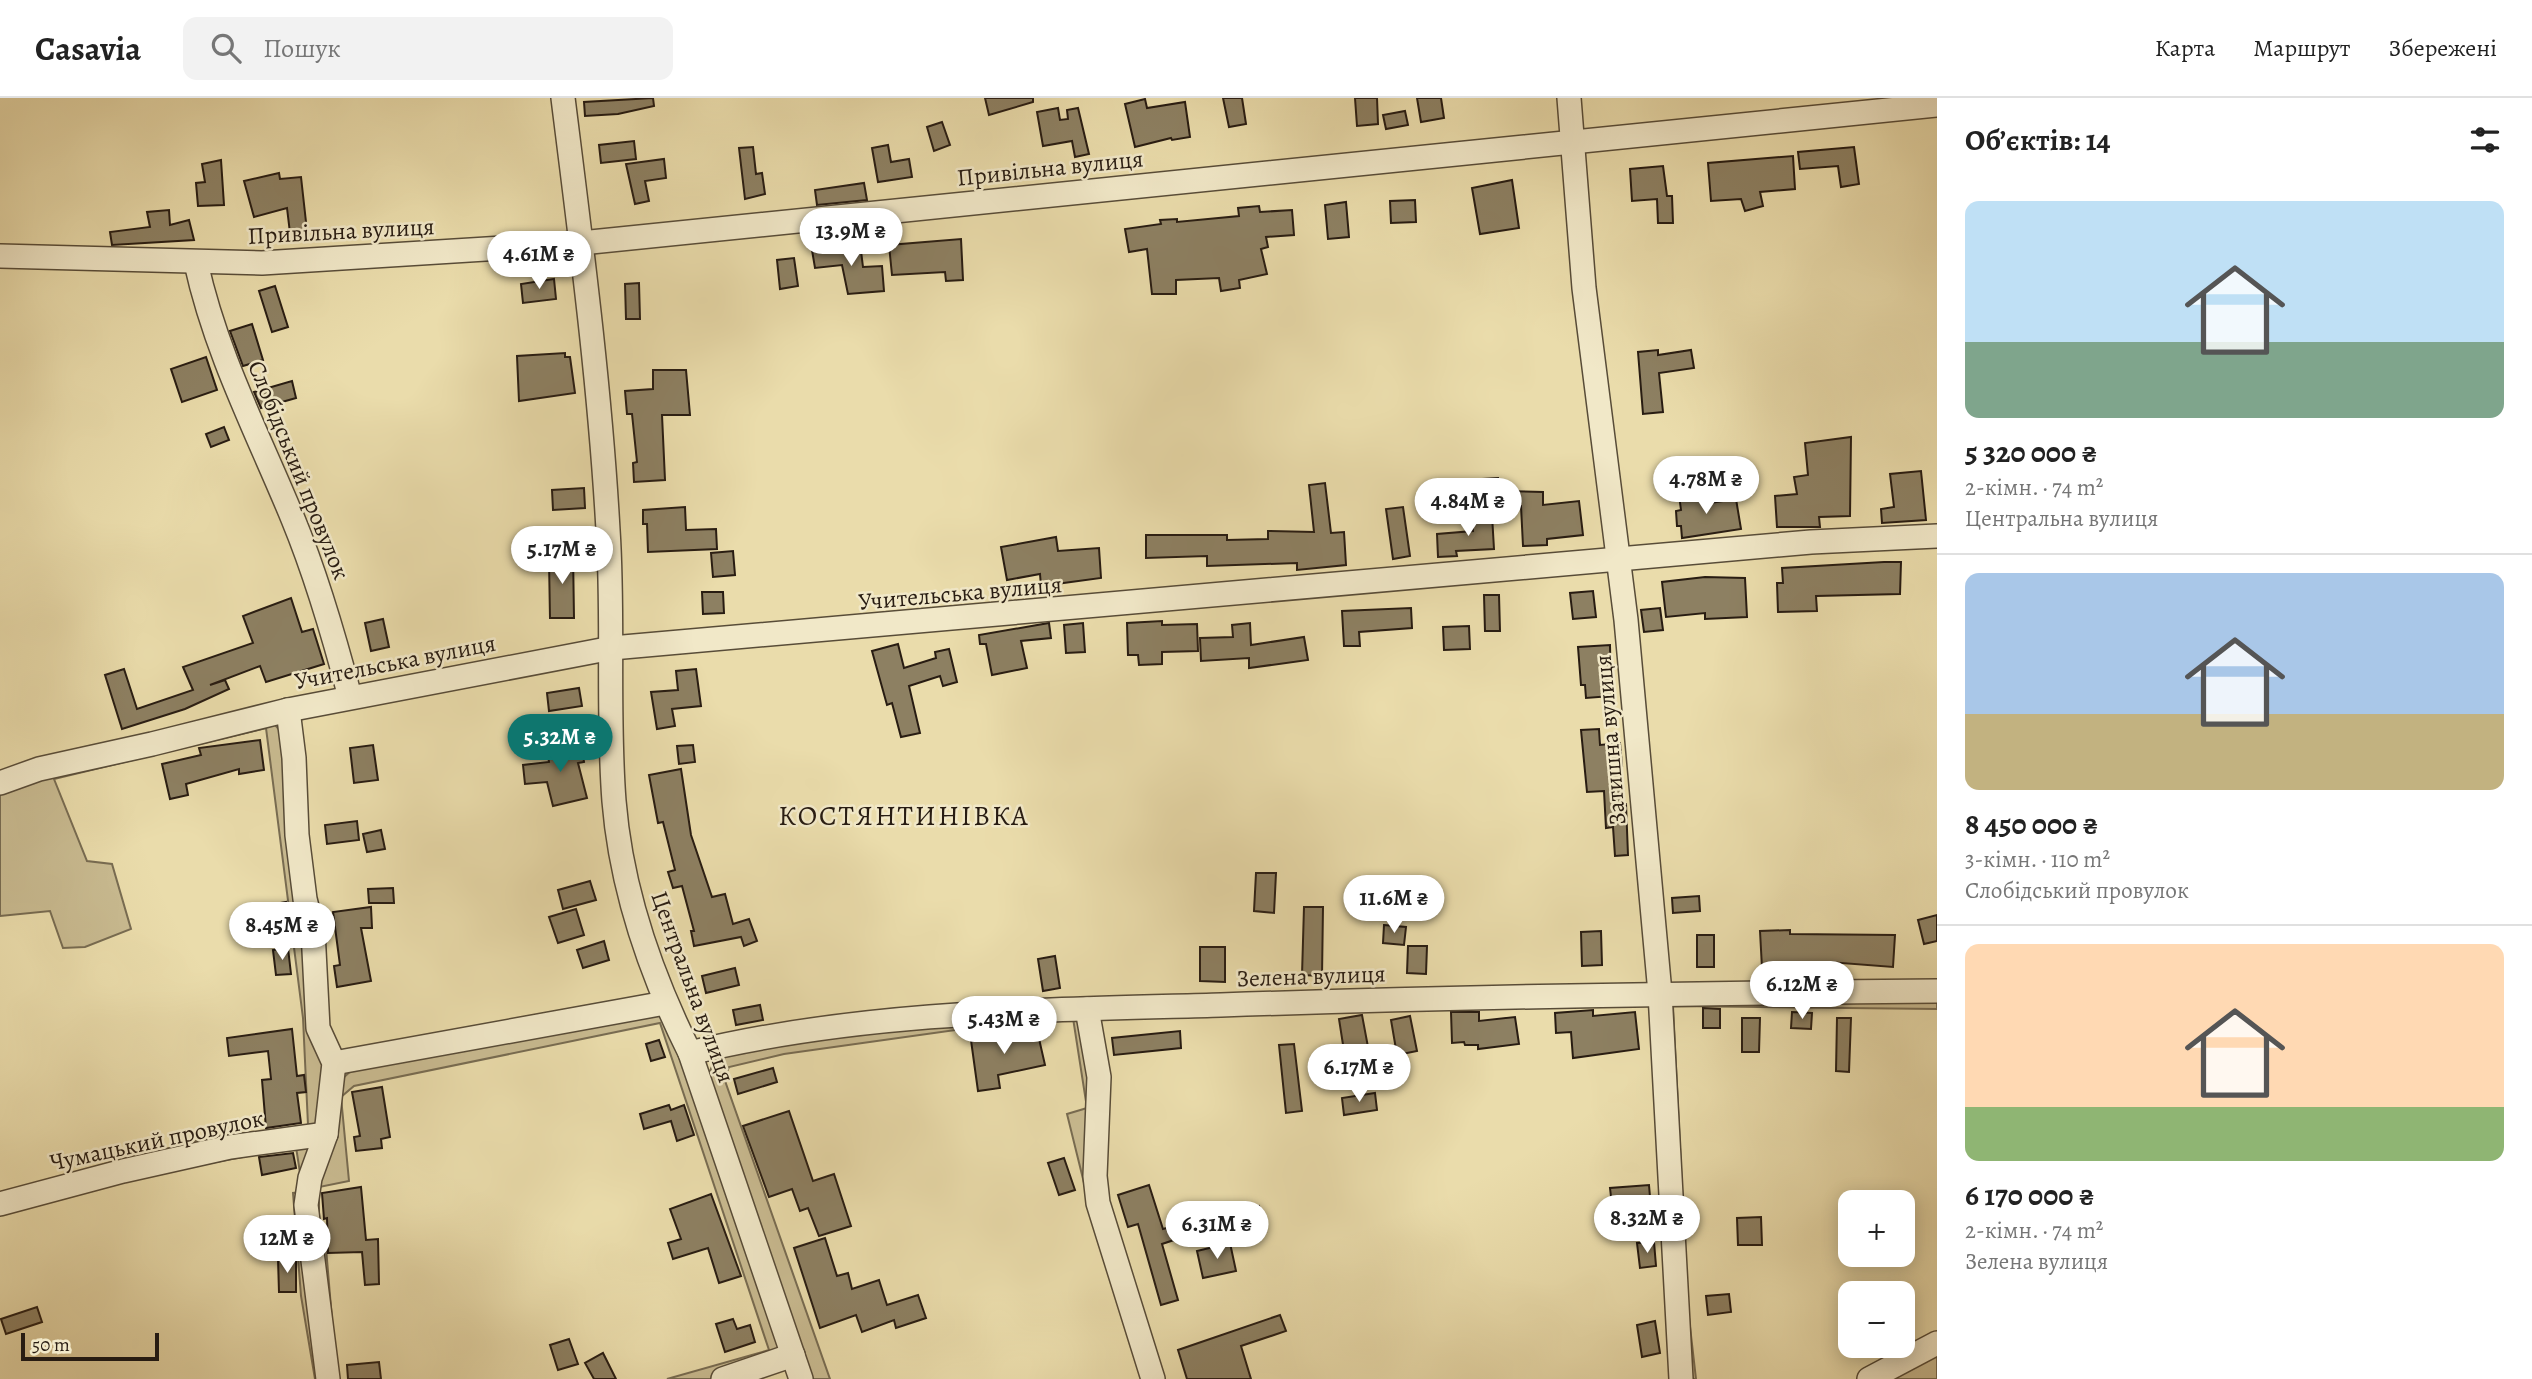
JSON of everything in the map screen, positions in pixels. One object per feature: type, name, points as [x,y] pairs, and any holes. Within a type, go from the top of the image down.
[{"type":"street","name":"Центральна вулиця","points":[[563,98],[582,243],[608,531],[614,801],[628,888],[665,1003],[691,1053],[801,1379]]},
{"type":"street","name":"Затишна вулиця","points":[[1569,98],[1571,143],[1616,560],[1626,620],[1660,993],[1681,1379]]},
{"type":"street","name":"Привільна вулиця","points":[[0,256],[262,263],[582,243],[1937,105]]},
{"type":"street","name":"Слобідський провулок","points":[[196,263],[212,326],[246,415],[292,518],[327,607],[350,697]]},
{"type":"street","name":"Учительська вулиця","points":[[0,783],[39,769],[288,710],[612,648],[1811,542],[1937,536]]},
{"type":"street","points":[[288,710],[295,770],[297,835],[305,899],[313,931],[318,1028],[334,1063],[326,1134],[310,1178],[306,1205],[328,1379]]},
{"type":"street","name":"Зелена вулиця","points":[[691,1053],[753,1037],[934,1016],[1087,1009],[1660,993],[1937,991]]},
{"type":"street","points":[[334,1063],[665,1003]]},
{"type":"street","points":[[1087,1009],[1099,1077],[1095,1176],[1098,1203],[1153,1379]]},
{"type":"street","name":"Чумацький провулок","points":[[0,1204],[123,1171],[230,1147],[326,1134]]},
{"type":"street","points":[[1869,1379],[1937,1343]]},
{"type":"street","points":[[723,1379],[793,1355]]},
{"type":"shaded area","points":[[271,720],[287,739],[326,1068],[320,1126],[0,1195],[213,1136],[274,1133],[308,1125],[303,1018],[266,728],[54,779],[87,861],[112,864],[131,929],[85,947],[63,948],[50,911],[0,916],[0,783]]},
{"type":"shaded area","points":[[1937,997],[1937,1009],[1673,1006],[1688,1309],[1696,1379],[1686,1379],[1667,999]]},
{"type":"shaded area","points":[[656,1011],[667,1016],[784,1347],[712,1379],[667,1379],[769,1350],[660,1023],[354,1086],[341,1097],[349,1181],[319,1187],[319,1223],[324,1224],[337,1379],[310,1198],[342,1079],[353,1069]]},
{"type":"shaded area","points":[[1075,1014],[1084,1029],[1092,1072],[1086,1191],[1067,1114],[1087,1108],[1073,1018],[1027,1020],[784,1054],[729,1067],[724,1078],[830,1379],[810,1379],[708,1079],[714,1063],[721,1056],[736,1049],[961,1023]]},
{"type":"shaded area","points":[[309,1142],[315,1149],[323,1379],[315,1379],[301,1296],[293,1193],[303,1192],[296,1147],[158,1173]]},
{"type":"shaded area","points":[[1937,1349],[1937,1379],[1884,1379]]},
{"type":"building","points":[[653,98],[654,106],[618,114],[585,116],[584,102]]},
{"type":"building","points":[[985,98],[1033,98],[1033,102],[989,115]]},
{"type":"building","points":[[1223,98],[1242,98],[1246,124],[1229,127]]},
{"type":"building","points":[[1355,98],[1377,98],[1378,124],[1357,126]]},
{"type":"building","points":[[1417,98],[1441,98],[1444,118],[1421,122]]},
{"type":"building","points":[[1145,99],[1147,108],[1185,102],[1190,137],[1171,138],[1135,147],[1125,104]]},
{"type":"building","points":[[1058,108],[1060,120],[1068,119],[1067,110],[1078,108],[1089,154],[1075,157],[1072,141],[1043,146],[1037,112]]},
{"type":"building","points":[[1405,111],[1408,125],[1386,129],[1383,115]]},
{"type":"building","points":[[942,122],[950,145],[934,151],[927,127]]},
{"type":"building","points":[[634,141],[636,159],[601,163],[599,145]]},
{"type":"building","points":[[888,145],[891,162],[909,159],[912,177],[878,182],[872,148]]},
{"type":"building","points":[[753,147],[756,174],[762,173],[765,194],[745,199],[739,148]]},
{"type":"building","points":[[1854,147],[1859,184],[1841,187],[1838,166],[1800,169],[1798,152]]},
{"type":"building","points":[[1793,156],[1795,189],[1760,192],[1763,206],[1745,211],[1741,199],[1711,201],[1708,163]]},
{"type":"building","points":[[664,159],[666,178],[645,181],[649,201],[635,204],[626,164]]},
{"type":"building","points":[[221,160],[224,205],[198,206],[196,183],[205,182],[202,164]]},
{"type":"building","points":[[1663,166],[1667,196],[1672,196],[1673,223],[1658,223],[1657,199],[1632,201],[1630,169]]},
{"type":"building","points":[[279,173],[280,179],[301,177],[307,231],[290,233],[287,208],[254,217],[244,181]]},
{"type":"building","points":[[1512,180],[1519,228],[1480,234],[1472,188]]},
{"type":"building","points":[[864,183],[867,200],[817,205],[815,190]]},
{"type":"building","points":[[1415,200],[1416,222],[1391,223],[1390,201]]},
{"type":"building","points":[[1346,202],[1349,237],[1328,239],[1325,205]]},
{"type":"building","points":[[1259,206],[1260,212],[1292,210],[1294,235],[1266,237],[1268,247],[1261,249],[1267,274],[1239,280],[1240,288],[1221,291],[1219,278],[1176,280],[1176,294],[1152,294],[1147,249],[1129,252],[1125,229],[1161,224],[1160,220],[1177,219],[1177,222],[1239,216],[1238,208]]},
{"type":"building","points":[[169,210],[170,225],[189,220],[194,240],[112,245],[110,232],[150,227],[147,212]]},
{"type":"building","points":[[961,239],[963,280],[946,281],[945,272],[892,275],[889,245]]},
{"type":"building","points":[[860,243],[863,267],[882,266],[884,291],[848,294],[842,265],[815,268],[812,250]]},
{"type":"building","points":[[794,258],[798,286],[780,289],[777,260]]},
{"type":"building","points":[[554,279],[556,299],[523,303],[521,284]]},
{"type":"building","points":[[639,283],[640,319],[626,319],[625,284]]},
{"type":"building","points":[[275,286],[288,327],[272,332],[259,291]]},
{"type":"building","points":[[252,324],[263,360],[243,366],[230,331]]},
{"type":"building","points":[[1658,350],[1658,355],[1691,350],[1694,368],[1659,373],[1663,412],[1643,414],[1638,352]]},
{"type":"building","points":[[565,353],[565,357],[570,357],[575,393],[519,401],[517,356]]},
{"type":"building","points":[[206,357],[217,390],[182,402],[171,369]]},
{"type":"building","points":[[653,370],[686,370],[690,415],[662,415],[665,480],[634,482],[633,463],[637,462],[632,414],[627,414],[625,391],[653,389]]},
{"type":"building","points":[[292,381],[296,398],[261,408],[254,392]]},
{"type":"building","points":[[224,427],[229,440],[211,447],[206,434]]},
{"type":"building","points":[[1851,437],[1850,516],[1819,517],[1820,527],[1777,527],[1775,496],[1797,494],[1794,477],[1808,475],[1805,443]]},
{"type":"building","points":[[1921,471],[1926,520],[1882,523],[1881,509],[1894,507],[1890,474]]},
{"type":"building","points":[[1498,478],[1499,491],[1543,492],[1543,505],[1579,501],[1583,535],[1547,539],[1547,545],[1523,546],[1521,506],[1485,508],[1483,479]]},
{"type":"building","points":[[1325,483],[1331,533],[1344,532],[1346,565],[1297,570],[1297,563],[1207,566],[1207,556],[1146,558],[1146,535],[1227,535],[1227,540],[1268,539],[1268,531],[1314,532],[1309,485]]},
{"type":"building","points":[[584,488],[585,508],[553,510],[552,490]]},
{"type":"building","points":[[1702,493],[1703,504],[1736,499],[1741,529],[1682,538],[1681,526],[1677,526],[1676,511],[1681,510],[1679,495]]},
{"type":"building","points":[[685,507],[686,530],[716,529],[717,549],[648,552],[647,524],[643,524],[643,510]]},
{"type":"building","points":[[1403,507],[1410,556],[1393,559],[1386,509]]},
{"type":"building","points":[[1492,515],[1494,549],[1456,551],[1457,556],[1438,557],[1437,534],[1473,531],[1472,516]]},
{"type":"building","points":[[1056,537],[1058,551],[1099,548],[1101,578],[1041,586],[1040,574],[1007,580],[1001,547]]},
{"type":"building","points":[[733,551],[735,575],[713,577],[711,553]]},
{"type":"building","points":[[573,553],[574,618],[550,618],[549,560],[555,560],[555,554]]},
{"type":"building","points":[[1901,562],[1900,594],[1816,596],[1817,611],[1778,612],[1777,583],[1783,583],[1782,568]]},
{"type":"building","points":[[1705,577],[1745,578],[1747,617],[1705,619],[1705,613],[1666,617],[1662,582]]},
{"type":"building","points":[[1593,591],[1596,617],[1573,619],[1570,593]]},
{"type":"building","points":[[702,592],[723,592],[724,613],[703,614]]},
{"type":"building","points":[[1484,595],[1499,595],[1500,631],[1485,631]]},
{"type":"building","points":[[291,598],[302,632],[313,629],[324,664],[266,682],[260,666],[210,685],[225,680],[229,689],[185,709],[122,729],[105,675],[124,669],[137,709],[193,690],[183,667],[253,643],[243,616]]},
{"type":"building","points":[[1411,608],[1412,628],[1359,632],[1360,646],[1344,646],[1342,611]]},
{"type":"building","points":[[1660,608],[1663,630],[1644,632],[1641,610]]},
{"type":"building","points":[[383,619],[389,647],[371,651],[365,623]]},
{"type":"building","points":[[1162,621],[1162,625],[1197,624],[1198,651],[1162,652],[1162,664],[1139,665],[1138,655],[1128,655],[1127,623]]},
{"type":"building","points":[[1049,623],[1051,638],[1021,641],[1027,668],[992,675],[986,644],[980,644],[979,635]]},
{"type":"building","points":[[1083,623],[1085,652],[1066,653],[1064,625]]},
{"type":"building","points":[[1250,623],[1251,645],[1304,637],[1308,660],[1249,668],[1249,658],[1201,661],[1200,638],[1233,637],[1232,625]]},
{"type":"building","points":[[1469,626],[1470,649],[1444,650],[1443,627]]},
{"type":"building","points":[[898,644],[904,668],[936,658],[935,652],[949,649],[957,682],[943,686],[940,676],[909,686],[920,733],[901,737],[892,703],[887,705],[872,651]]},
{"type":"building","points":[[1610,645],[1611,696],[1586,698],[1585,685],[1581,685],[1578,647]]},
{"type":"building","points":[[696,669],[701,706],[672,709],[675,726],[657,729],[651,692],[678,690],[676,671]]},
{"type":"building","points":[[579,688],[582,706],[549,711],[547,693]]},
{"type":"building","points":[[1599,729],[1600,745],[1620,743],[1622,766],[1618,766],[1622,804],[1626,804],[1628,855],[1615,856],[1613,827],[1606,828],[1604,791],[1587,792],[1581,730]]},
{"type":"building","points":[[260,740],[264,770],[239,774],[239,769],[186,784],[188,795],[170,799],[162,764],[201,755],[199,748]]},
{"type":"building","points":[[581,743],[584,762],[578,763],[587,798],[553,806],[547,782],[525,784],[523,765],[549,762],[547,749]]},
{"type":"building","points":[[373,745],[378,780],[354,783],[350,748]]},
{"type":"building","points":[[693,745],[695,762],[679,764],[677,746]]},
{"type":"building","points":[[681,769],[691,835],[712,897],[725,894],[733,924],[749,919],[757,941],[744,946],[741,937],[694,946],[691,931],[694,931],[682,886],[673,888],[668,872],[675,870],[663,822],[658,823],[649,775]]},
{"type":"building","points":[[357,821],[359,840],[327,844],[325,825]]},
{"type":"building","points":[[381,830],[385,849],[367,852],[363,834]]},
{"type":"building","points":[[1256,873],[1276,873],[1274,913],[1254,911]]},
{"type":"building","points":[[590,881],[596,900],[563,909],[558,890]]},
{"type":"building","points":[[393,888],[394,903],[369,903],[368,889]]},
{"type":"building","points":[[1699,896],[1700,911],[1673,913],[1672,898]]},
{"type":"building","points":[[286,902],[290,940],[274,942],[269,905]]},
{"type":"building","points":[[371,907],[372,928],[361,928],[371,981],[337,987],[334,966],[340,965],[333,912]]},
{"type":"building","points":[[1304,907],[1323,907],[1322,976],[1302,975]]},
{"type":"building","points":[[576,909],[584,935],[558,943],[549,917]]},
{"type":"building","points":[[1937,915],[1937,941],[1924,944],[1918,920]]},
{"type":"building","points":[[1384,925],[1406,927],[1404,945],[1383,943]]},
{"type":"building","points":[[1790,930],[1790,934],[1895,935],[1893,967],[1829,962],[1828,966],[1762,968],[1760,931]]},
{"type":"building","points":[[1601,931],[1602,965],[1582,966],[1581,932]]},
{"type":"building","points":[[1697,935],[1714,935],[1714,967],[1697,967]]},
{"type":"building","points":[[604,941],[609,960],[583,968],[577,950]]},
{"type":"building","points":[[1408,946],[1427,946],[1426,974],[1407,973]]},
{"type":"building","points":[[1200,947],[1225,947],[1225,982],[1200,981]]},
{"type":"building","points":[[288,948],[291,974],[276,975],[273,950]]},
{"type":"building","points":[[1055,956],[1060,988],[1043,991],[1038,959]]},
{"type":"building","points":[[735,968],[739,985],[706,993],[702,976]]},
{"type":"building","points":[[760,1005],[763,1020],[736,1025],[733,1010]]},
{"type":"building","points":[[1703,1008],[1720,1009],[1720,1028],[1703,1028]]},
{"type":"building","points":[[1593,1010],[1593,1016],[1635,1012],[1639,1049],[1573,1058],[1571,1032],[1556,1033],[1555,1013]]},
{"type":"building","points":[[1451,1012],[1479,1012],[1479,1021],[1515,1017],[1519,1044],[1478,1049],[1478,1045],[1452,1043]]},
{"type":"building","points":[[1792,1012],[1812,1013],[1811,1029],[1791,1028]]},
{"type":"building","points":[[1362,1015],[1368,1047],[1344,1051],[1339,1019]]},
{"type":"building","points":[[1410,1016],[1417,1051],[1397,1055],[1391,1020]]},
{"type":"building","points":[[1742,1018],[1760,1018],[1759,1052],[1742,1052]]},
{"type":"building","points":[[1837,1018],[1851,1018],[1849,1072],[1836,1071]]},
{"type":"building","points":[[292,1029],[297,1076],[304,1075],[306,1092],[297,1093],[301,1123],[266,1128],[262,1080],[271,1079],[268,1051],[229,1056],[227,1038]]},
{"type":"building","points":[[988,1030],[990,1040],[1037,1030],[1045,1065],[998,1075],[1000,1088],[978,1091],[970,1033]]},
{"type":"building","points":[[1180,1031],[1181,1048],[1114,1055],[1112,1038]]},
{"type":"building","points":[[659,1040],[665,1057],[651,1061],[646,1044]]},
{"type":"building","points":[[1294,1044],[1302,1111],[1286,1113],[1279,1045]]},
{"type":"building","points":[[773,1068],[777,1082],[738,1094],[734,1079]]},
{"type":"building","points":[[382,1087],[390,1137],[381,1139],[382,1148],[356,1151],[354,1137],[360,1136],[352,1092]]},
{"type":"building","points":[[1375,1093],[1377,1110],[1344,1115],[1342,1098]]},
{"type":"building","points":[[669,1105],[671,1110],[684,1105],[694,1135],[677,1141],[671,1121],[644,1129],[640,1114]]},
{"type":"building","points":[[789,1111],[813,1181],[834,1174],[851,1226],[819,1236],[808,1208],[800,1211],[792,1189],[769,1197],[743,1126]]},
{"type":"building","points":[[293,1153],[296,1168],[262,1175],[259,1157]]},
{"type":"building","points":[[1064,1158],[1075,1190],[1059,1195],[1048,1163]]},
{"type":"building","points":[[1149,1185],[1163,1229],[1170,1227],[1174,1240],[1162,1244],[1178,1300],[1161,1305],[1138,1224],[1128,1227],[1118,1195]]},
{"type":"building","points":[[1649,1185],[1651,1209],[1639,1210],[1641,1228],[1615,1231],[1610,1188]]},
{"type":"building","points":[[361,1187],[366,1240],[378,1239],[379,1284],[365,1285],[362,1252],[328,1253],[327,1218],[324,1219],[322,1193]]},
{"type":"building","points":[[711,1194],[741,1276],[719,1283],[708,1248],[673,1259],[668,1243],[681,1239],[670,1209]]},
{"type":"building","points":[[1259,1206],[1266,1232],[1242,1238],[1235,1213]]},
{"type":"building","points":[[1761,1217],[1762,1245],[1738,1245],[1737,1218]]},
{"type":"building","points":[[289,1221],[290,1241],[260,1242],[258,1222]]},
{"type":"building","points":[[825,1238],[837,1276],[848,1273],[852,1289],[879,1280],[887,1305],[918,1295],[926,1318],[896,1328],[894,1320],[862,1332],[856,1315],[820,1328],[794,1248]]},
{"type":"building","points":[[1654,1242],[1656,1266],[1640,1268],[1637,1243]]},
{"type":"building","points":[[1230,1243],[1236,1271],[1203,1278],[1197,1251]]},
{"type":"building","points":[[278,1259],[296,1259],[296,1292],[279,1292]]},
{"type":"building","points":[[1729,1294],[1731,1312],[1708,1315],[1706,1296]]},
{"type":"building","points":[[37,1307],[42,1322],[6,1334],[1,1319]]},
{"type":"building","points":[[1280,1315],[1286,1331],[1241,1346],[1251,1379],[1187,1379],[1178,1350]]},
{"type":"building","points":[[733,1319],[737,1329],[750,1325],[755,1342],[725,1352],[716,1324]]},
{"type":"building","points":[[1655,1321],[1660,1353],[1642,1357],[1637,1325]]},
{"type":"building","points":[[569,1339],[578,1364],[558,1370],[550,1345]]},
{"type":"building","points":[[603,1353],[616,1379],[594,1379],[585,1363]]},
{"type":"building","points":[[379,1362],[381,1379],[348,1379],[347,1365]]},
{"type":"district","name":"КОСТЯНТИНІВКА","points":[[904,815]]}]
